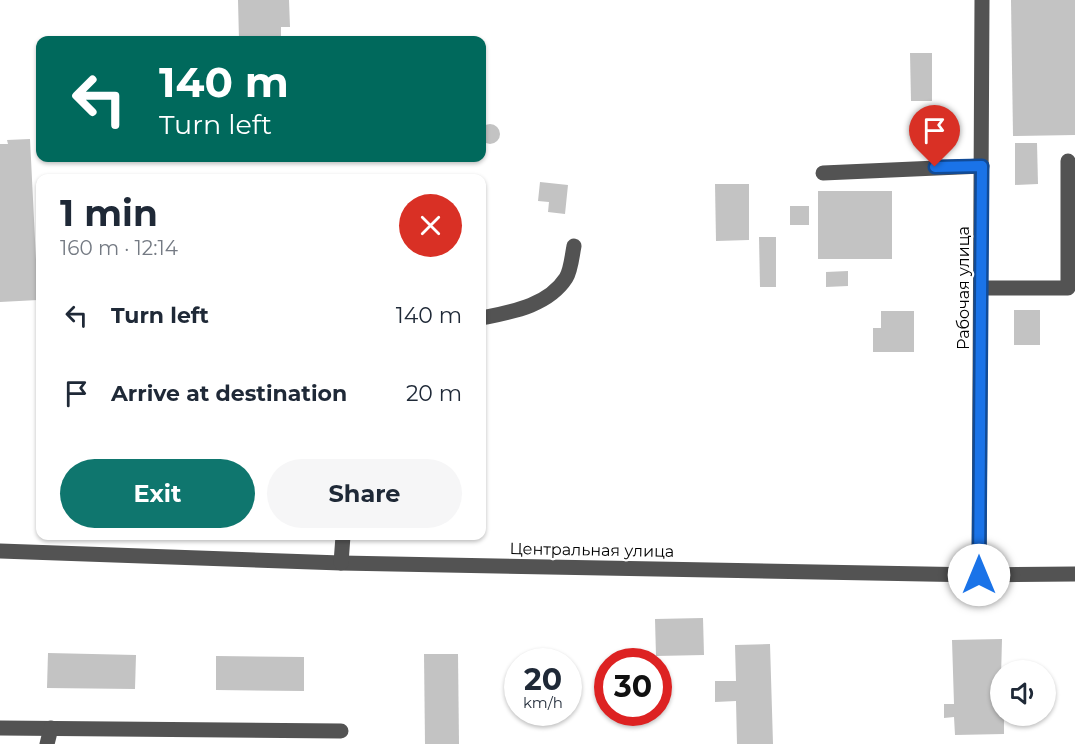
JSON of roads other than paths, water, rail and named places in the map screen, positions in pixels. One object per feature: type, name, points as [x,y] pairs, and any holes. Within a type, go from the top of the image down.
[{"type":"street","name":"Рабочая улица","points":[[979,575],[982,0]]},
{"type":"street","points":[[981,288],[1068,288],[1068,161]]},
{"type":"street","points":[[823,173],[982,166]]},
{"type":"street","points":[[486,317],[524,309],[551,294],[566,278],[574,246]]},
{"type":"street","points":[[341,563],[343,540]]},
{"type":"street","name":"Центральная улица","points":[[0,551],[341,563],[979,575],[1075,574]]},
{"type":"street","points":[[0,728],[341,731]]},
{"type":"street","points":[[47,744],[51,728]]}]
